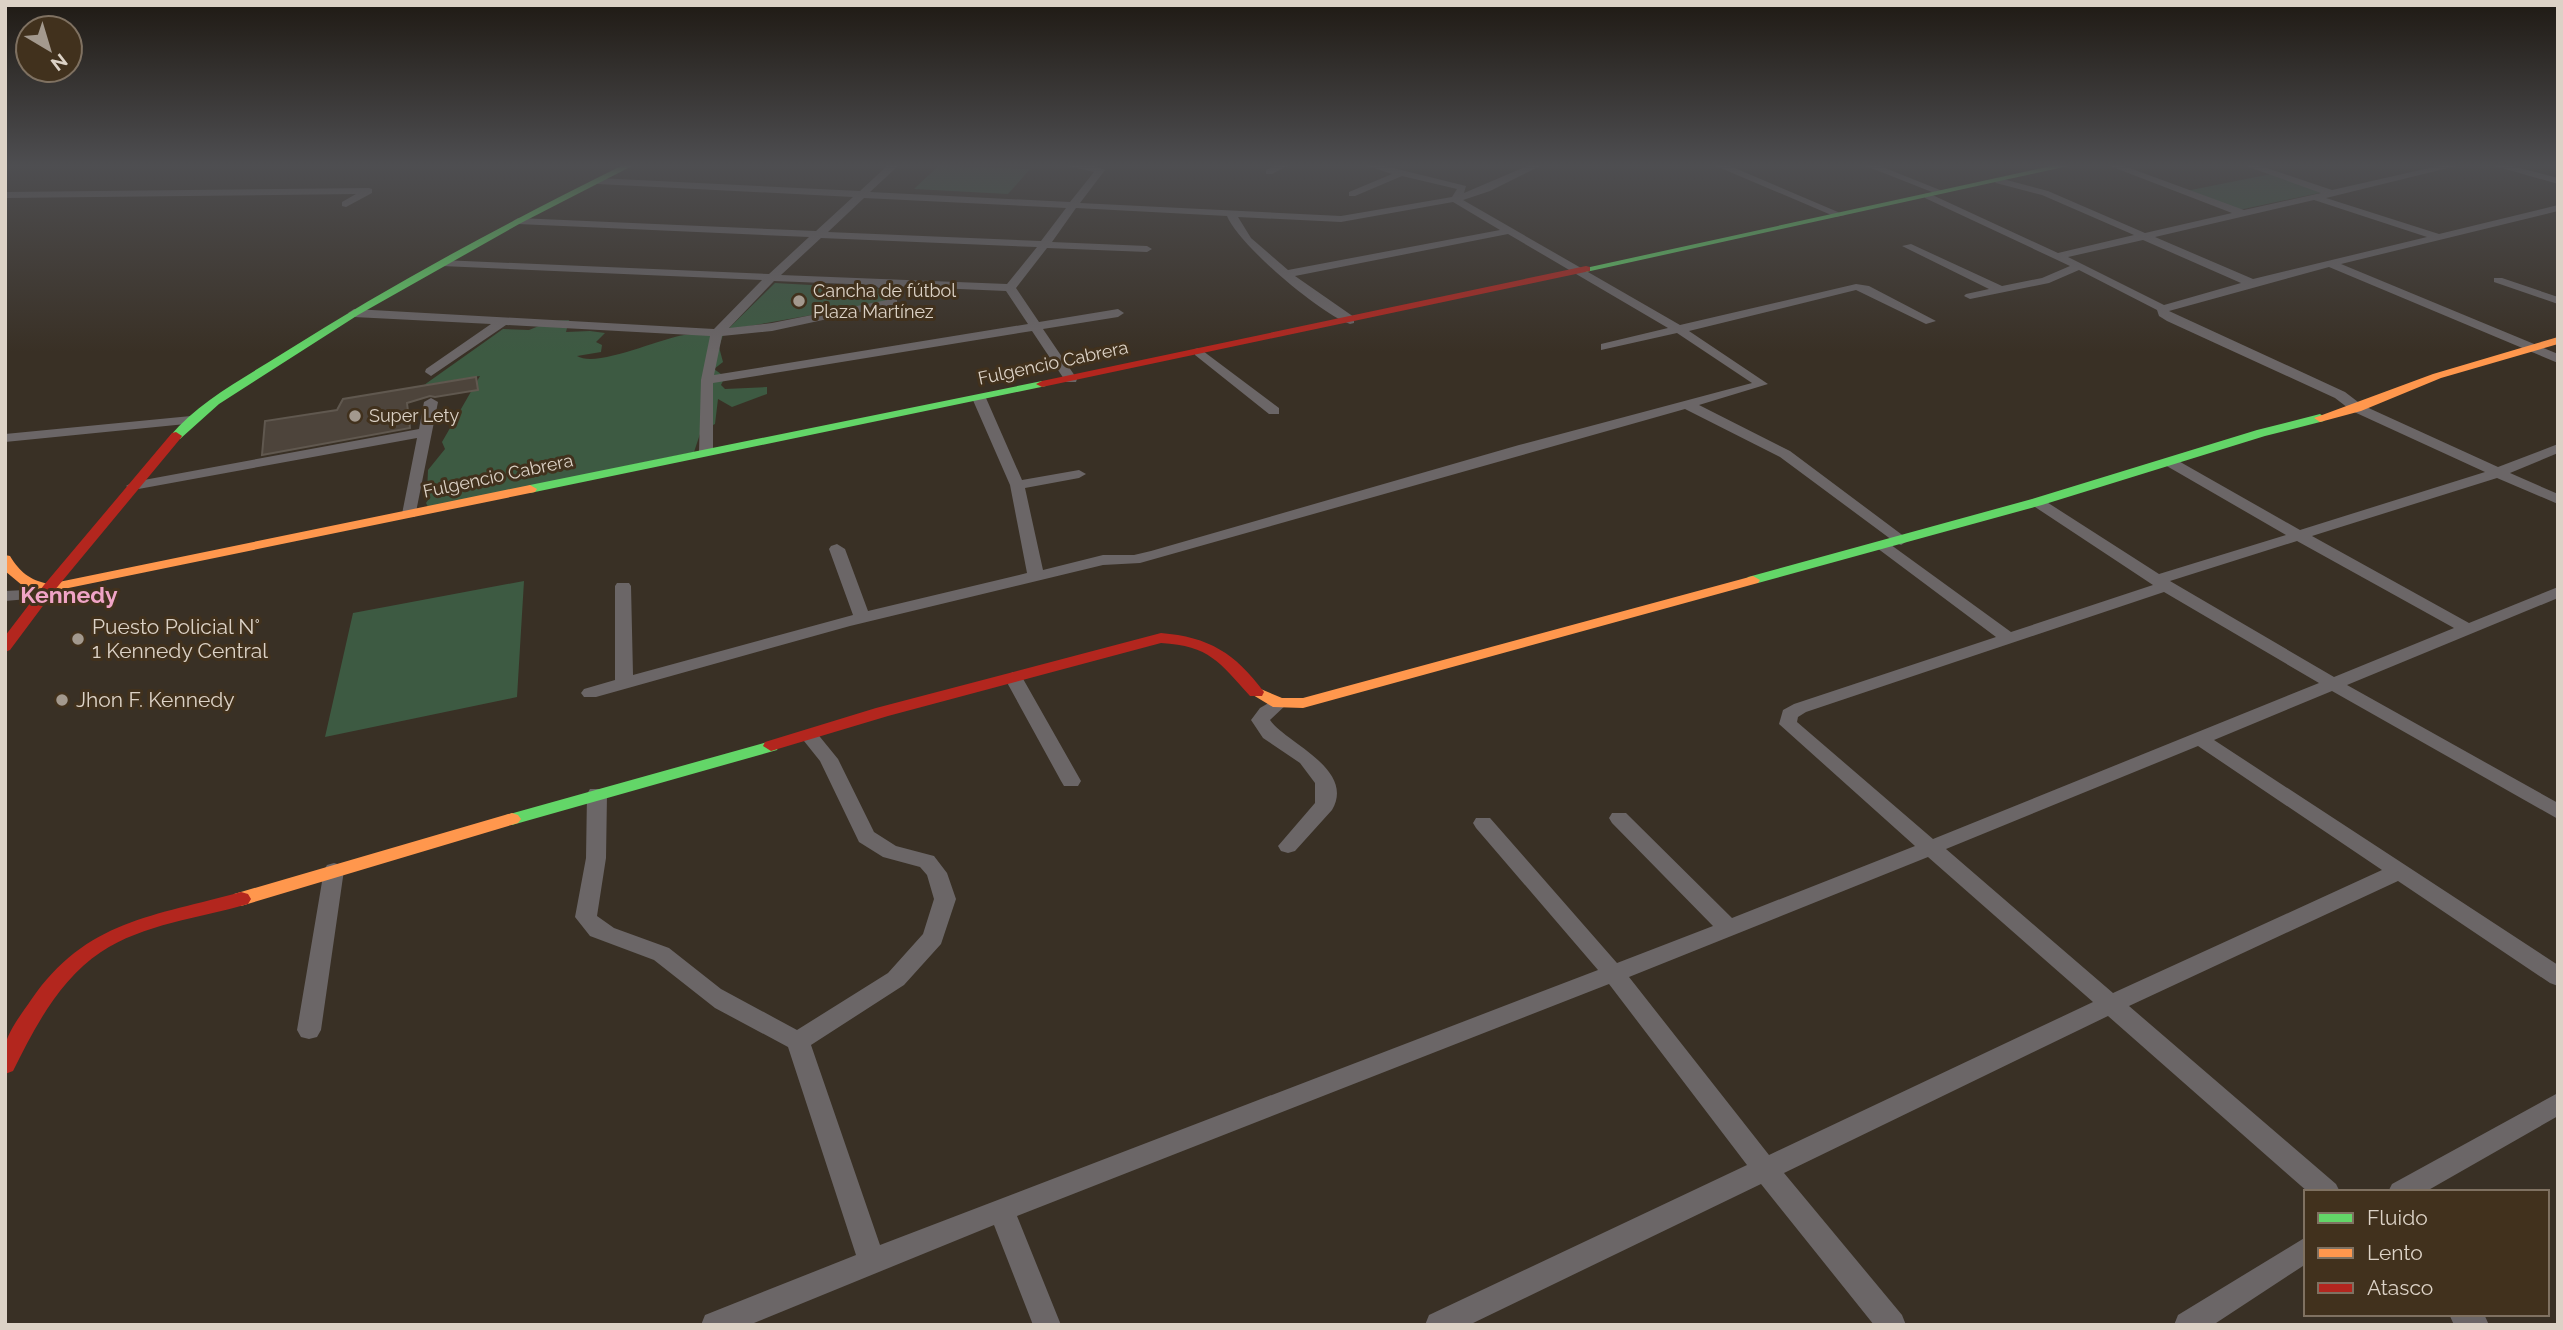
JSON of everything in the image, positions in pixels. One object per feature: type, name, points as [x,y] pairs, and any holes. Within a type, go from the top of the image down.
[{"type":"main road","points":[[5,647],[133,486],[191,420],[243,382],[354,313],[505,228]]},
{"type":"main road","name":"Fulgencio Cabrera","points":[[47,591],[706,452],[1071,379],[1780,228]]},
{"type":"main road","points":[[5,1065],[47,989],[59,974],[89,949],[114,936],[597,794],[809,736],[882,712],[1161,638],[1191,639],[1216,649],[1260,696],[1279,704],[1303,703],[2038,502],[2261,433],[2357,408],[2437,376],[2558,340]]},
{"type":"main road","points":[[5,559],[11,575],[24,584],[47,591]]},
{"type":"street","points":[[669,228],[1147,248]]},
{"type":"street","points":[[706,452],[707,380],[718,333],[825,228]]},
{"type":"street","points":[[1010,288],[1057,228]]},
{"type":"street","points":[[1237,228],[1245,239],[1286,274],[1350,320]]},
{"type":"street","points":[[590,693],[862,618],[1103,560],[1134,560],[1157,554],[1762,384],[1678,328],[1505,228]]},
{"type":"street","points":[[2003,228],[2163,309],[2252,283],[2480,228]]},
{"type":"street","points":[[2126,228],[2252,283]]},
{"type":"street","points":[[2059,256],[2178,228]]},
{"type":"street","points":[[2410,228],[2441,238]]},
{"type":"street","points":[[1286,274],[1510,231]]},
{"type":"street","points":[[1907,246],[2001,290]]},
{"type":"street","points":[[442,263],[769,280],[1010,288]]},
{"type":"street","points":[[2333,265],[2558,359]]},
{"type":"street","points":[[1970,296],[2045,281],[2079,266]]},
{"type":"street","points":[[2498,280],[2558,301]]},
{"type":"street","points":[[354,313],[718,333],[772,327],[894,302],[891,293],[880,284]]},
{"type":"street","points":[[1605,347],[1860,287],[1930,321]]},
{"type":"street","points":[[1010,288],[1071,379]]},
{"type":"street","points":[[2163,309],[2163,313],[2171,318],[2322,387],[2357,408],[2558,500]]},
{"type":"street","points":[[707,380],[1118,313]]},
{"type":"street","points":[[431,372],[502,322]]},
{"type":"street","points":[[1199,352],[1274,411]]},
{"type":"street","points":[[979,398],[1017,485],[1036,576]]},
{"type":"street","points":[[410,514],[431,402]]},
{"type":"street","points":[[1686,404],[1783,453],[1901,540]]},
{"type":"street","points":[[5,438],[191,420]]},
{"type":"street","points":[[133,486],[427,432]]},
{"type":"street","points":[[2325,1190],[1788,724],[1789,714],[2299,536],[2497,473],[2558,448]]},
{"type":"street","points":[[2169,462],[2468,629]]},
{"type":"street","points":[[1017,485],[1079,474]]},
{"type":"street","points":[[2038,502],[2162,583],[2334,685],[2554,805]]},
{"type":"street","points":[[1882,545],[2008,638]]},
{"type":"street","points":[[837,549],[862,618]]},
{"type":"street","points":[[623,586],[624,683]]},
{"type":"street","points":[[5,596],[47,591]]},
{"type":"street","points":[[715,1325],[872,1260],[1728,928],[2334,685],[2558,592]]},
{"type":"street","points":[[1013,677],[1070,781]]},
{"type":"street","points":[[1279,704],[1266,712],[1260,720],[1270,734],[1307,759],[1325,782],[1325,805],[1288,846]]},
{"type":"street","points":[[798,1041],[896,979],[933,938],[945,899],[937,873],[927,861],[890,852],[866,837],[828,759],[809,736]]},
{"type":"street","points":[[2200,739],[2558,977]]},
{"type":"street","points":[[597,794],[596,858],[586,917],[590,924],[615,937],[654,950],[675,962],[710,993],[748,1017],[798,1041],[872,1260]]},
{"type":"street","points":[[1619,818],[1728,928]]},
{"type":"street","points":[[1483,823],[1612,973],[1766,1170],[1892,1325]]},
{"type":"street","points":[[309,1030],[334,870]]},
{"type":"street","points":[[1439,1325],[2111,1004],[2398,872]]},
{"type":"street","points":[[2405,1190],[2558,1104]]},
{"type":"street","points":[[1001,1210],[1047,1325]]},
{"type":"street","points":[[2188,1325],[2304,1250]]},
{"type":"green space","points":[[775,283],[881,289],[887,295],[886,302],[727,330]]},
{"type":"green space","points":[[569,320],[566,332],[605,333],[596,342],[602,345],[601,352],[577,356],[586,359],[613,356],[684,335],[723,335],[719,347],[723,362],[714,369],[721,374],[718,377],[723,381],[721,385],[725,389],[767,387],[767,394],[732,407],[718,399],[715,424],[701,431],[694,452],[428,507],[428,470],[445,449],[442,442],[480,376],[424,385],[503,329],[529,330],[551,321]]},
{"type":"green space","points":[[524,581],[517,697],[325,737],[353,613]]},
{"type":"building","name":"Super Lety","points":[[476,377],[478,390],[430,396],[407,403],[410,428],[262,455],[265,421],[337,410],[343,399]]},
{"type":"traffic: fast","points":[[176,436],[215,401],[354,313],[505,228]]},
{"type":"traffic: fast","points":[[1586,269],[1776,228]]},
{"type":"traffic: fast","points":[[530,489],[1042,384]]},
{"type":"traffic: fast","points":[[1753,580],[2037,502],[2261,433],[2320,418]]},
{"type":"traffic: fast","points":[[512,819],[771,746]]},
{"type":"traffic: slow","points":[[2320,418],[2357,408],[2437,376],[2558,340]]},
{"type":"traffic: slow","points":[[5,559],[22,580],[49,588],[530,489]]},
{"type":"traffic: slow","points":[[1256,692],[1279,703],[1303,703],[1753,580]]},
{"type":"traffic: slow","points":[[241,899],[512,819]]},
{"type":"traffic: jam","points":[[1042,384],[1586,269]]},
{"type":"traffic: jam","points":[[5,647],[49,588],[176,436]]},
{"type":"traffic: jam","points":[[771,746],[882,712],[1161,638],[1179,639],[1206,646],[1225,659],[1256,692]]},
{"type":"traffic: jam","points":[[5,1065],[49,990],[78,958],[115,936],[241,899]]},
{"type":"place","name":"Cancha de fútbol Plaza Martínez","points":[[799,301]]},
{"type":"place","name":"Super Lety","points":[[355,416]]},
{"type":"place","name":"Puesto Policial N° 1 Kennedy Central","points":[[78,639]]},
{"type":"place","name":"Jhon F. Kennedy","points":[[62,700]]},
{"type":"district","name":"Kennedy","points":[[69,595]]}]
